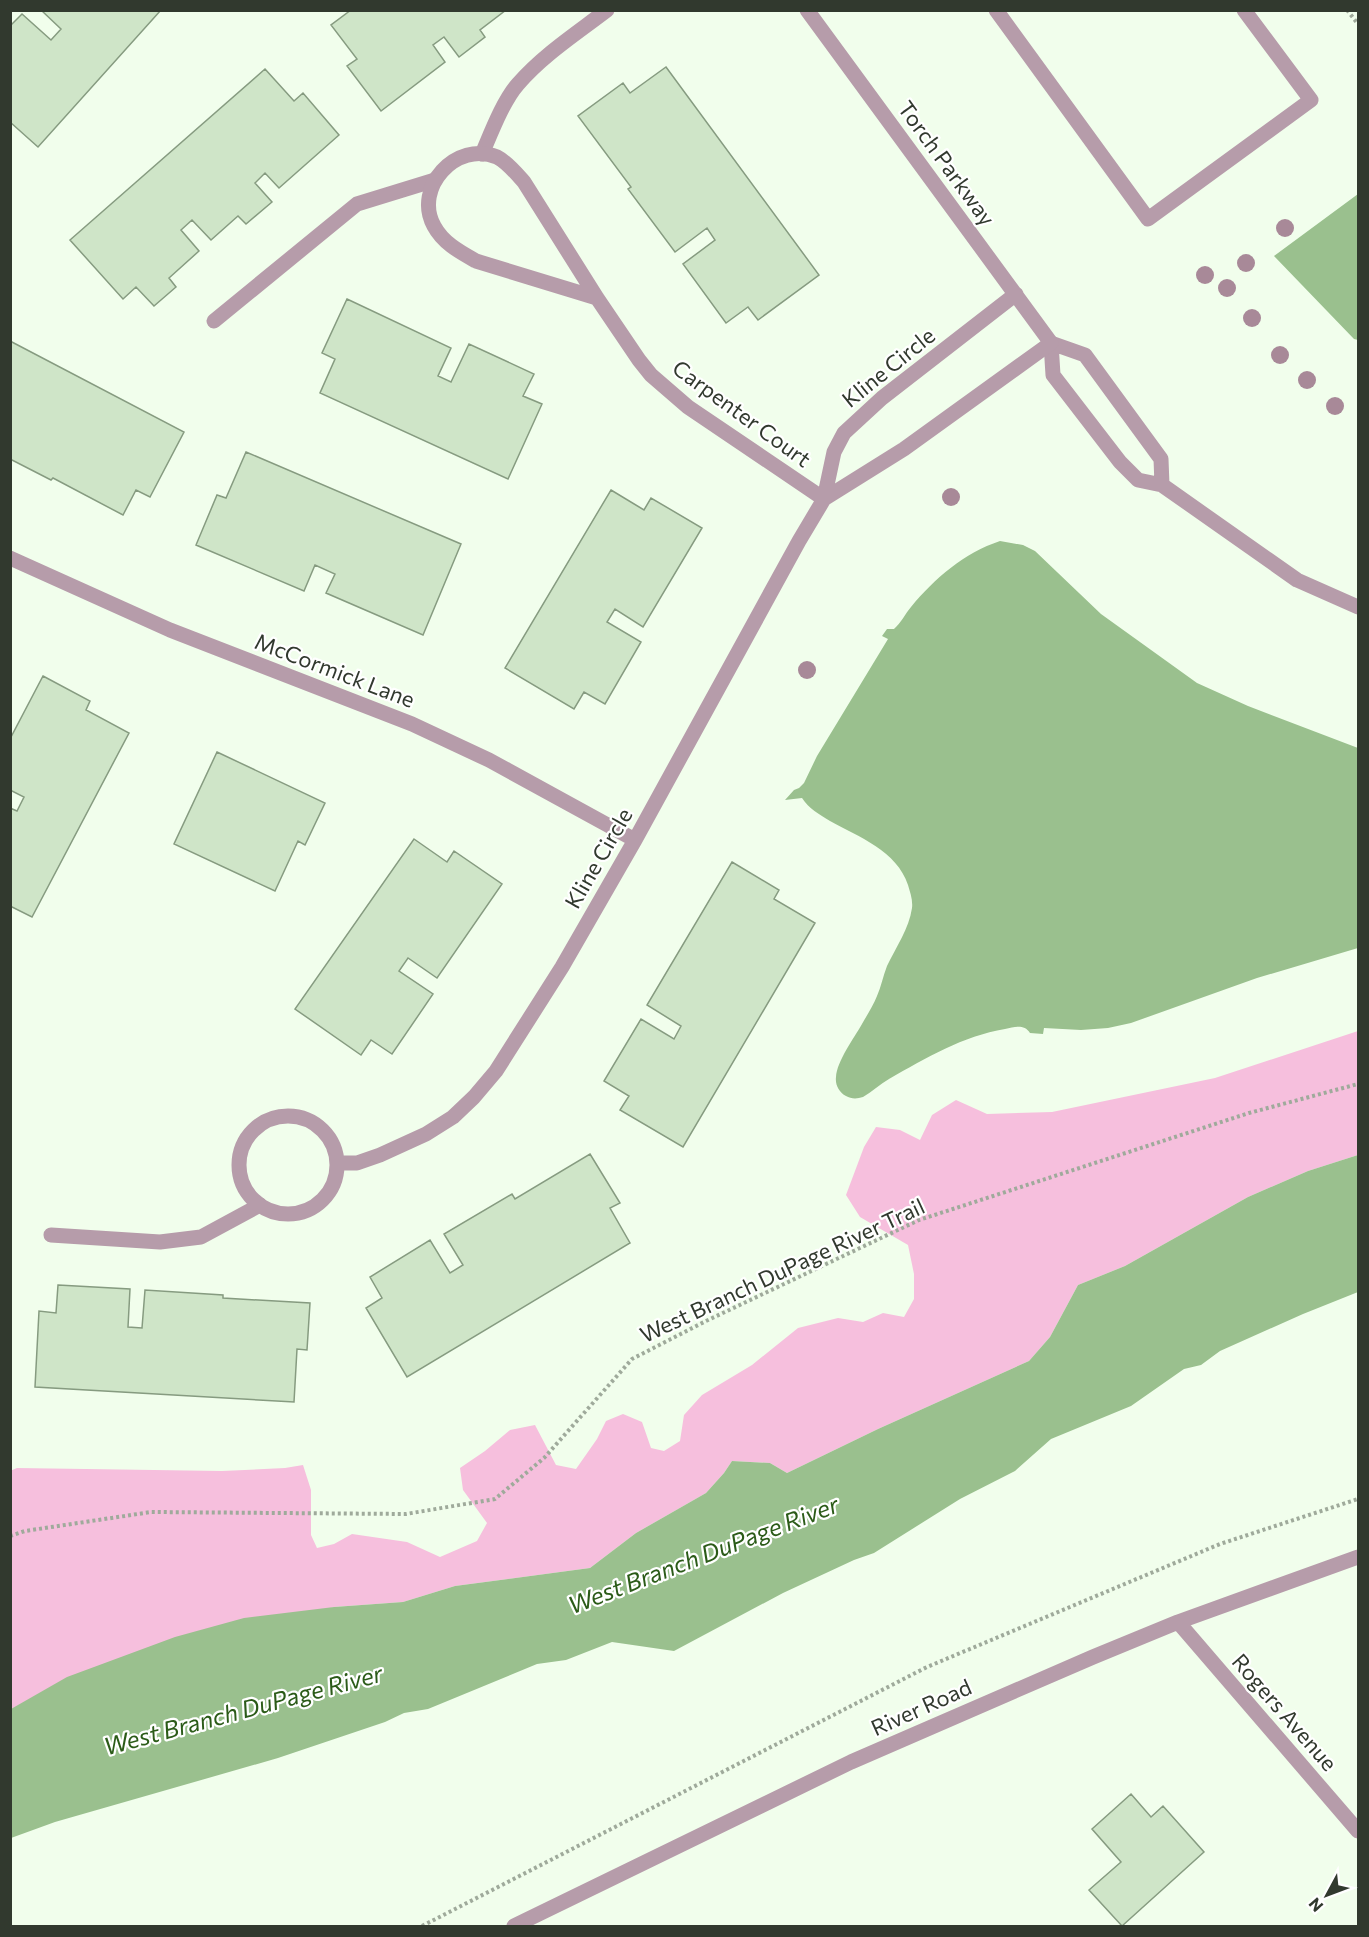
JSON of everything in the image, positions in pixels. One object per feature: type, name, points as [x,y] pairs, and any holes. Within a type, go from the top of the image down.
[{"type":"street","points":[[597,298],[476,261],[459,252],[444,239],[434,226],[429,213],[429,196],[435,180],[456,158],[468,153],[482,154],[497,119],[516,85],[547,55],[607,10]]},
{"type":"street","name":"Torch Parkway","points":[[807,10],[1051,343]]},
{"type":"street","points":[[996,10],[1148,219],[1311,100],[1244,10]]},
{"type":"street","name":"Carpenter Court","points":[[482,154],[497,157],[511,167],[524,182],[639,360],[665,388],[688,407],[824,499]]},
{"type":"street","points":[[214,321],[357,204],[435,180]]},
{"type":"street","name":"Kline Circle","points":[[338,1163],[357,1162],[380,1155],[426,1134],[453,1117],[496,1071],[562,966],[635,840],[824,499],[834,452],[844,434],[882,398],[1016,294]]},
{"type":"street","points":[[1162,485],[1161,459],[1085,355],[1051,343],[1053,375],[1120,462],[1138,480],[1162,485],[1297,580],[1359,607]]},
{"type":"street","name":"Kline Circle","points":[[824,499],[904,449],[1051,343]]},
{"type":"street","name":"McCormick Lane","points":[[10,558],[171,630],[412,724],[489,760],[635,840]]},
{"type":"street","points":[[288,1116],[302,1118],[316,1124],[327,1134],[335,1149],[338,1163],[335,1183],[328,1195],[314,1208],[289,1215],[275,1213],[260,1205],[248,1194],[241,1182],[239,1165],[241,1150],[249,1135],[260,1124],[272,1118],[288,1116]]},
{"type":"street","points":[[51,1235],[160,1242],[201,1237],[260,1205]]},
{"type":"street","name":"River Road","points":[[514,1926],[851,1762],[1178,1622],[1359,1557]]},
{"type":"street","name":"Rogers Avenue","points":[[1178,1622],[1359,1831]]},
{"type":"path","points":[[1347,10],[1359,24]]},
{"type":"path","name":"West Branch DuPage River Trail","points":[[10,1536],[25,1531],[151,1512],[406,1514],[495,1499],[544,1458],[632,1359],[706,1321],[919,1220],[1249,1113],[1359,1084]]},
{"type":"path","points":[[422,1926],[927,1667],[1220,1544],[1359,1499]]},
{"type":"shaded area","points":[[1358,1031],[1358,1155],[1308,1171],[1248,1197],[1125,1266],[1078,1285],[1050,1337],[1029,1361],[787,1473],[770,1463],[732,1461],[706,1493],[636,1533],[590,1568],[455,1586],[403,1602],[334,1607],[11,1709],[10,1471],[17,1468],[222,1471],[303,1465],[311,1490],[311,1535],[317,1548],[334,1544],[352,1534],[407,1542],[440,1557],[477,1541],[487,1523],[463,1490],[460,1468],[510,1430],[535,1425],[556,1465],[576,1469],[597,1439],[606,1421],[623,1414],[642,1422],[651,1448],[664,1451],[680,1441],[684,1415],[702,1395],[752,1365],[798,1328],[838,1318],[863,1322],[883,1313],[904,1317],[914,1299],[914,1274],[908,1245],[860,1217],[846,1195],[864,1147],[876,1127],[900,1130],[920,1140],[932,1115],[956,1100],[987,1114],[1052,1112],[1215,1078]]},
{"type":"water","points":[[1358,194],[1358,340],[1354,339],[1274,256]]},
{"type":"water","points":[[1000,541],[1023,545],[1035,551],[1101,614],[1197,683],[1248,706],[1358,748],[1358,948],[1257,978],[1131,1023],[1081,1030],[1044,1028],[1043,1034],[1030,1033],[1025,1028],[1019,1027],[989,1032],[960,1042],[931,1056],[886,1081],[863,1097],[850,1098],[838,1088],[836,1080],[839,1064],[874,1003],[887,966],[905,931],[912,908],[911,896],[903,873],[876,846],[818,814],[802,798],[785,800],[804,783],[817,756],[888,639],[882,636],[887,629],[894,629],[920,596],[951,568],[974,552]]},
{"type":"water","name":"West Branch DuPage River","points":[[1358,1155],[1358,1292],[1220,1351],[1201,1365],[1184,1369],[1131,1406],[1051,1439],[1015,1471],[960,1499],[874,1553],[783,1593],[674,1651],[612,1642],[566,1660],[537,1664],[428,1709],[404,1713],[385,1722],[278,1758],[55,1822],[11,1838],[11,1709],[67,1677],[175,1637],[244,1618],[334,1607],[403,1602],[455,1586],[590,1568],[636,1533],[706,1493],[732,1461],[770,1463],[787,1473],[1029,1361],[1050,1337],[1078,1285],[1125,1266],[1248,1197],[1308,1171]]},
{"type":"building","points":[[41,10],[161,10],[38,147],[10,122],[10,26],[22,14],[51,40],[61,29]]},
{"type":"building","points":[[351,10],[506,10],[480,30],[485,37],[459,57],[444,37],[433,45],[445,62],[381,111],[347,66],[357,59],[331,25]]},
{"type":"building","points":[[666,67],[819,275],[758,320],[748,307],[726,323],[683,264],[715,240],[707,228],[675,252],[628,189],[631,187],[578,116],[623,83],[630,93]]},
{"type":"building","points":[[265,69],[294,101],[303,93],[339,135],[279,188],[265,173],[255,183],[272,202],[246,224],[238,216],[211,240],[192,220],[181,230],[199,251],[169,278],[176,287],[154,306],[136,287],[123,299],[70,240]]},
{"type":"building","points":[[347,299],[451,348],[438,376],[451,382],[469,344],[534,374],[523,396],[542,404],[508,479],[320,393],[335,359],[322,353]]},
{"type":"building","points":[[10,341],[184,432],[150,497],[136,490],[123,515],[53,478],[51,480],[10,459]]},
{"type":"building","points":[[246,452],[461,544],[423,635],[326,593],[335,574],[315,565],[304,591],[196,545],[217,495],[226,498]]},
{"type":"building","points":[[611,490],[644,510],[651,498],[702,528],[643,627],[615,609],[607,622],[641,642],[605,704],[584,692],[574,709],[505,668]]},
{"type":"building","points":[[43,676],[90,701],[86,710],[129,733],[32,917],[10,906],[10,808],[17,811],[24,797],[10,790],[10,739]]},
{"type":"building","points":[[217,752],[325,803],[305,845],[298,841],[275,891],[174,844]]},
{"type":"building","points":[[414,839],[447,862],[454,851],[502,884],[437,978],[408,958],[399,971],[433,994],[392,1054],[371,1040],[361,1055],[295,1009]]},
{"type":"building","points":[[732,862],[779,890],[774,899],[815,923],[683,1147],[620,1110],[629,1096],[604,1081],[641,1019],[674,1039],[681,1026],[647,1005]]},
{"type":"building","points":[[590,1154],[620,1203],[610,1208],[630,1243],[407,1377],[366,1308],[382,1298],[370,1277],[430,1240],[450,1273],[463,1265],[444,1234],[512,1194],[515,1199]]},
{"type":"building","points":[[58,1285],[130,1289],[128,1327],[142,1328],[145,1290],[223,1295],[223,1298],[310,1303],[307,1350],[297,1349],[294,1402],[35,1387],[39,1311],[56,1313]]},
{"type":"building","points":[[1131,1794],[1151,1817],[1163,1806],[1204,1852],[1122,1926],[1089,1890],[1121,1862],[1092,1829]]}]
